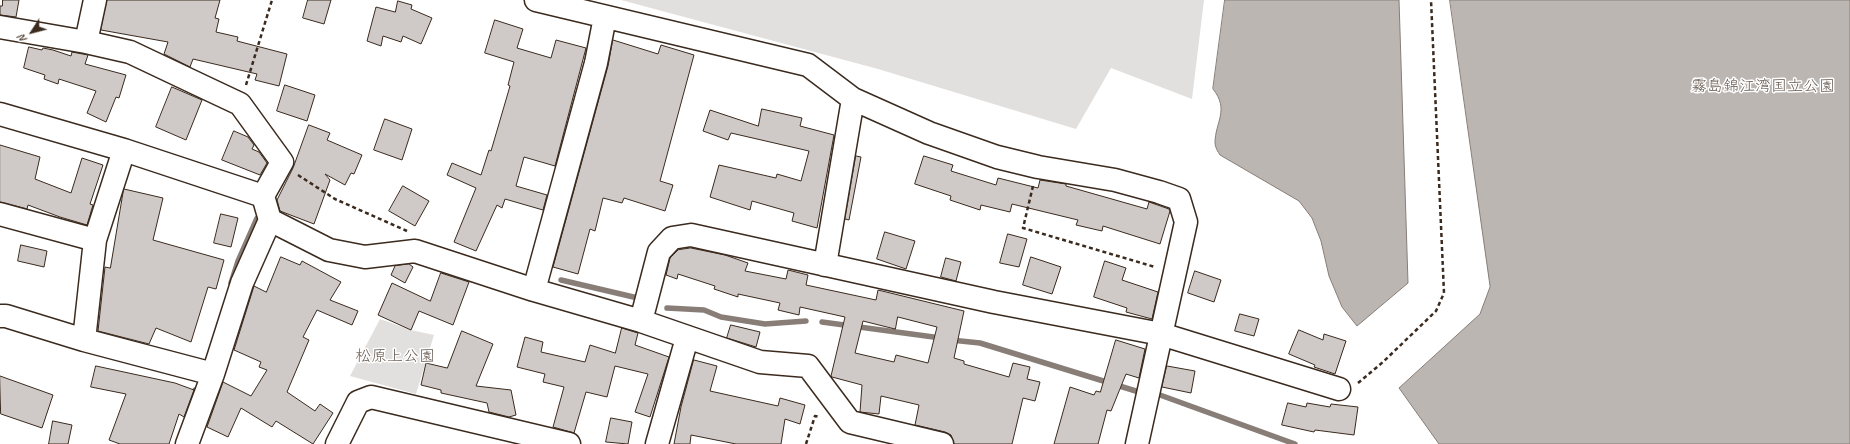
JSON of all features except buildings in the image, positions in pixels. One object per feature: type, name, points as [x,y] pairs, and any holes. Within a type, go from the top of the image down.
[{"type":"street","points":[[86,42],[95,0]]},
{"type":"street","points":[[536,0],[808,65],[853,99],[929,133],[997,157],[1038,167],[1115,180],[1179,199],[1186,222],[1137,444]]},
{"type":"street","points":[[534,290],[596,63],[605,17]]},
{"type":"street","points":[[0,27],[86,42],[130,52],[240,104],[282,162],[263,196],[270,220],[242,283],[213,374],[187,444]]},
{"type":"street","points":[[825,265],[853,99]]},
{"type":"street","points":[[0,114],[124,150],[263,196]]},
{"type":"street","points":[[84,340],[95,240],[124,150]]},
{"type":"street","points":[[0,214],[95,240]]},
{"type":"street","points":[[270,220],[329,250],[365,257],[415,251],[534,290],[641,321],[760,362],[808,366],[850,422],[942,444]]},
{"type":"street","points":[[641,321],[659,252],[672,238],[691,235],[994,302],[1161,334],[1339,389]]},
{"type":"street","points":[[0,316],[6,316],[84,340],[213,374]]},
{"type":"street","points":[[657,444],[687,338]]},
{"type":"street","points":[[337,444],[358,402],[371,397],[569,444]]},
{"type":"path","points":[[240,104],[272,0]]},
{"type":"path","points":[[1339,389],[1360,382],[1383,362],[1436,311],[1444,292],[1431,0]]},
{"type":"path","points":[[282,162],[304,180],[335,199],[408,231]]},
{"type":"path","points":[[1038,167],[1023,228],[1175,273]]},
{"type":"path","points":[[806,444],[815,416],[850,422]]},
{"type":"green space","points":[[621,0],[1204,0],[1192,99],[1111,68],[1076,129],[878,69]]},
{"type":"green space","name":"松原上公園","points":[[380,319],[411,330],[434,335],[416,394],[350,376]]},
{"type":"shaded area","points":[[1225,0],[1399,0],[1408,283],[1357,326],[1342,307],[1329,276],[1321,241],[1312,218],[1299,201],[1220,155],[1216,148],[1215,143],[1221,110],[1218,96],[1213,89]]},
{"type":"shaded area","points":[[1450,0],[1850,0],[1850,444],[1439,444],[1399,388],[1480,314],[1490,287]]},
{"type":"waterway","points":[[231,283],[238,261],[257,218]]},
{"type":"waterway","points":[[561,280],[642,299]]},
{"type":"waterway","points":[[667,308],[704,310],[721,317],[765,324],[806,321]]},
{"type":"waterway","points":[[822,322],[941,338]]},
{"type":"waterway","points":[[951,340],[980,343],[1139,392]]},
{"type":"waterway","points":[[189,406],[195,390]]},
{"type":"waterway","points":[[1160,395],[1295,444]]},
{"type":"park label","name":"霧島錦江湾国立公園","points":[[1763,87]]}]
